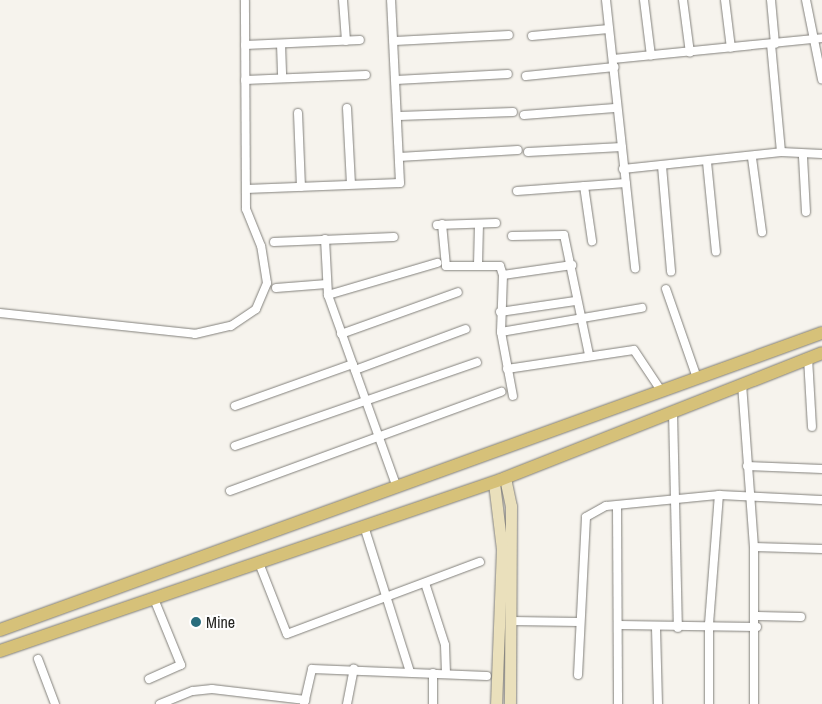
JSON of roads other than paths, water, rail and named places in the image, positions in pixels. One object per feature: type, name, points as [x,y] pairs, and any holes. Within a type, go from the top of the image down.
[{"type":"main road","points":[[0,630],[397,488],[696,375],[822,333]]},
{"type":"main road","points":[[0,651],[499,481],[822,353]]},
{"type":"street","points":[[0,313],[195,334],[231,326],[256,310],[267,283],[261,246],[246,209],[245,0]]},
{"type":"street","points":[[343,0],[346,41]]},
{"type":"street","points":[[246,189],[351,184],[400,184],[399,116],[391,0]]},
{"type":"street","points":[[606,0],[614,63],[615,108],[622,147],[635,268]]},
{"type":"street","points":[[644,0],[651,56]]},
{"type":"street","points":[[683,0],[690,53]]},
{"type":"street","points":[[725,0],[731,48]]},
{"type":"street","points":[[771,0],[781,152]]},
{"type":"street","points":[[806,0],[819,38],[822,79]]},
{"type":"street","points":[[532,36],[609,29]]},
{"type":"street","points":[[395,41],[509,35]]},
{"type":"street","points":[[526,76],[651,56],[819,38]]},
{"type":"street","points":[[245,45],[360,40]]},
{"type":"street","points":[[280,44],[282,78]]},
{"type":"street","points":[[396,80],[508,74]]},
{"type":"street","points":[[245,80],[366,75]]},
{"type":"street","points":[[347,108],[351,184]]},
{"type":"street","points":[[524,116],[615,108]]},
{"type":"street","points":[[399,116],[513,112]]},
{"type":"street","points":[[298,113],[302,187]]},
{"type":"street","points":[[528,152],[622,147]]},
{"type":"street","points":[[400,158],[518,150]]},
{"type":"street","points":[[624,169],[752,158],[781,152],[802,157],[822,154]]},
{"type":"street","points":[[802,157],[806,212]]},
{"type":"street","points":[[752,158],[762,232]]},
{"type":"street","points":[[707,162],[716,252]]},
{"type":"street","points":[[662,166],[671,272]]},
{"type":"street","points":[[517,191],[626,183]]},
{"type":"street","points":[[584,186],[592,241]]},
{"type":"street","points":[[496,223],[440,224],[446,266],[500,266],[503,275],[500,312],[501,332],[513,396]]},
{"type":"street","points":[[478,266],[479,224]]},
{"type":"street","points":[[512,236],[564,235],[572,265],[575,301],[589,355]]},
{"type":"street","points":[[274,242],[394,237]]},
{"type":"street","points":[[325,239],[328,295],[381,437],[397,488]]},
{"type":"street","points":[[328,295],[437,263]]},
{"type":"street","points":[[503,275],[572,265]]},
{"type":"street","points":[[276,288],[327,284]]},
{"type":"street","points":[[666,289],[696,375]]},
{"type":"street","points":[[341,334],[458,292]]},
{"type":"street","points":[[500,312],[575,301]]},
{"type":"street","points":[[501,332],[642,308]]},
{"type":"street","points":[[235,406],[466,329]]},
{"type":"street","points":[[507,369],[589,355],[634,350],[660,389]]},
{"type":"street","points":[[808,358],[812,427]]},
{"type":"street","points":[[235,446],[477,362]]},
{"type":"street","points":[[742,384],[757,616],[754,704]]},
{"type":"street","points":[[230,491],[501,392]]},
{"type":"street","points":[[673,412],[678,628]]},
{"type":"street","points":[[746,466],[822,469]]},
{"type":"street","points":[[499,481],[511,506],[512,621],[510,704]]},
{"type":"street","points":[[496,704],[502,549],[499,481]]},
{"type":"street","points":[[578,675],[584,524],[596,510],[617,506],[675,502],[719,495],[748,494],[822,500]]},
{"type":"street","points":[[709,704],[709,624],[719,495]]},
{"type":"street","points":[[617,506],[618,704]]},
{"type":"street","points":[[364,526],[388,596],[410,672]]},
{"type":"street","points":[[754,547],[822,549]]},
{"type":"street","points":[[259,563],[287,634],[480,562]]},
{"type":"street","points":[[425,583],[445,645],[446,674]]},
{"type":"street","points":[[149,679],[181,665],[154,599]]},
{"type":"street","points":[[757,616],[801,617]]},
{"type":"street","points":[[512,621],[579,622]]},
{"type":"street","points":[[618,625],[678,628],[709,624],[757,628]]},
{"type":"street","points":[[656,628],[658,704]]},
{"type":"street","points":[[38,659],[55,704]]},
{"type":"street","points":[[160,704],[193,691],[212,690],[304,702],[312,669],[354,669],[487,676]]},
{"type":"street","points":[[347,704],[354,669]]},
{"type":"street","points":[[433,673],[433,704]]},
{"type":"place","name":"Mine","points":[[196,622]]}]
